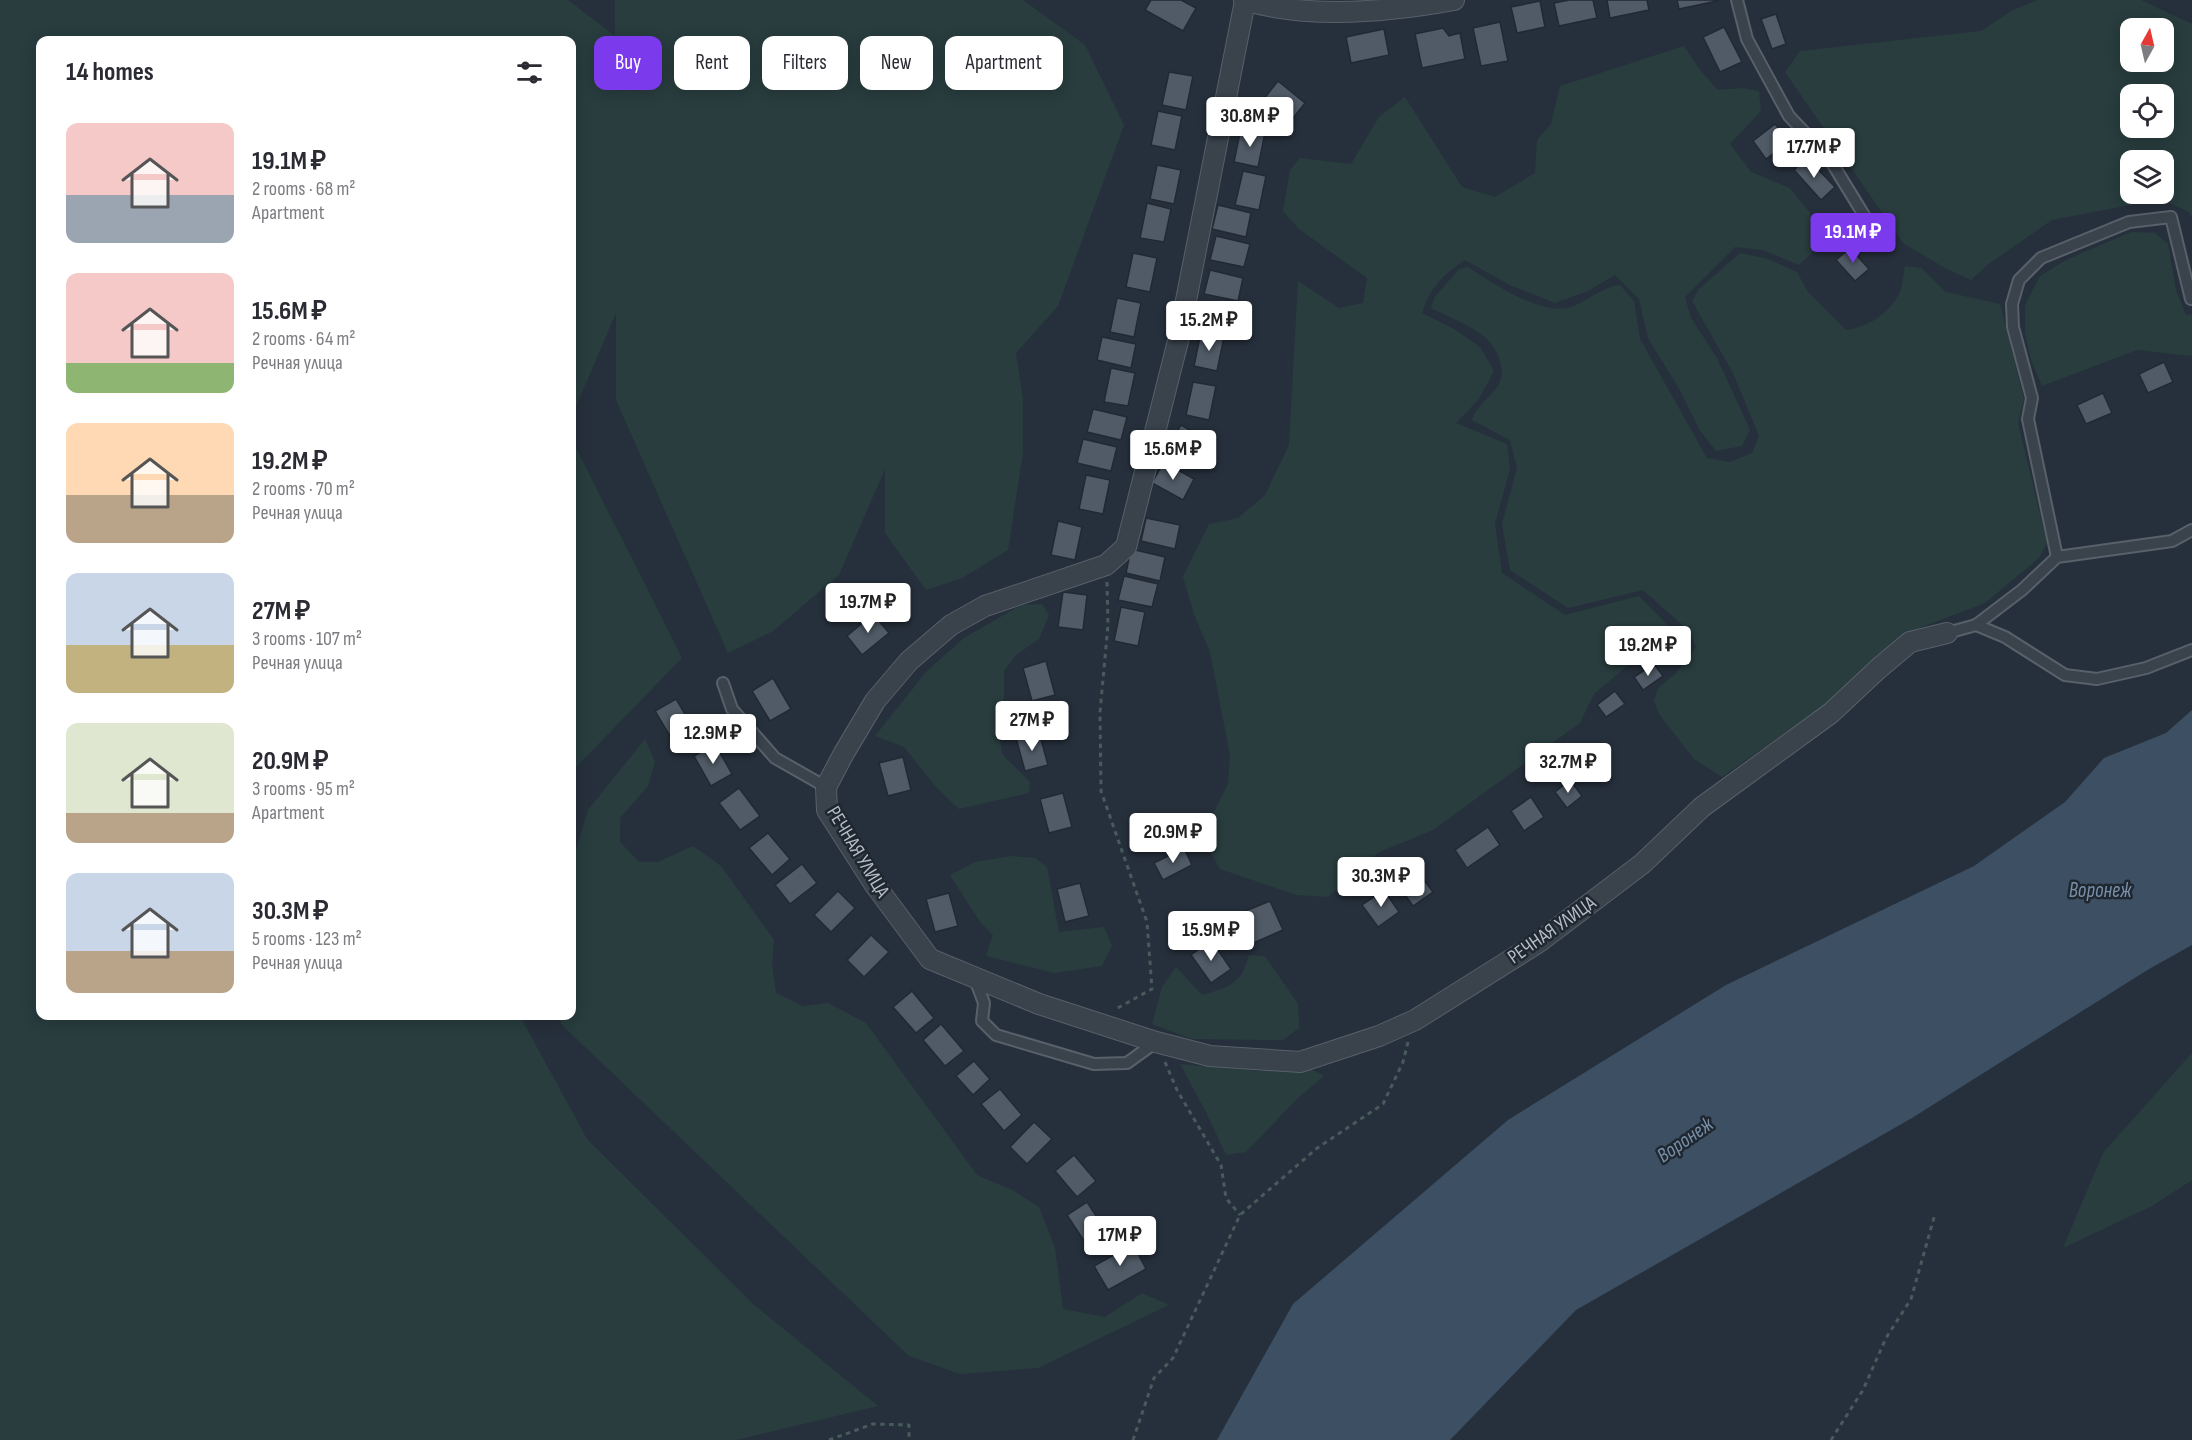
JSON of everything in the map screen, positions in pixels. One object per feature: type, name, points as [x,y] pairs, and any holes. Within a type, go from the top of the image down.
[{"type":"street","points":[[1245,0],[1275,6],[1356,12],[1454,0]]},
{"type":"street","name":"РЕЧНАЯ УЛИЦА","points":[[1245,0],[1179,341],[1126,547],[1106,566],[985,606],[951,625],[909,661],[875,701],[826,787],[827,810],[875,885],[930,959],[1039,1004],[1156,1042],[1210,1056],[1300,1062],[1379,1036],[1415,1020],[1539,942],[1632,871],[1702,807],[1831,713],[1910,642],[1947,633]]},
{"type":"lane","points":[[1737,0],[1747,39],[1789,116],[1829,158],[1881,243]]},
{"type":"lane","points":[[2057,557],[2028,419],[2032,398],[2013,327],[2012,304],[2019,280],[2041,258],[2129,222],[2171,217],[2191,299]]},
{"type":"lane","points":[[1947,633],[1976,626],[2022,590],[2057,557],[2172,541],[2192,530]]},
{"type":"lane","points":[[1976,626],[2005,637],[2065,675],[2097,679],[2146,668],[2192,650]]},
{"type":"lane","points":[[723,683],[732,709],[776,758],[826,787]]},
{"type":"lane","points":[[975,979],[984,1003],[982,1021],[996,1035],[1094,1064],[1127,1063],[1156,1042]]},
{"type":"path","points":[[1093,1021],[1152,989],[1147,922],[1101,791],[1100,712],[1108,625],[1106,566]]},
{"type":"path","points":[[1134,1440],[1154,1378],[1173,1358],[1240,1215],[1316,1149],[1383,1104],[1403,1062],[1415,1020]]},
{"type":"path","points":[[1156,1042],[1177,1090],[1221,1165],[1226,1198],[1240,1215]]},
{"type":"path","points":[[1831,1440],[1863,1390],[1886,1338],[1911,1299],[1935,1214]]},
{"type":"path","points":[[829,1440],[873,1424],[909,1425],[909,1440]]},
{"type":"green space","points":[[0,0],[568,0],[615,36],[615,0],[1023,0],[1085,45],[1124,125],[1058,306],[1016,353],[1023,399],[1023,452],[1008,550],[962,578],[926,590],[885,533],[885,469],[839,575],[773,631],[728,653],[616,400],[616,313],[576,407],[576,36],[36,36],[36,1020],[522,1020],[587,1139],[753,1304],[878,1406],[736,1440],[0,1440]]},
{"type":"green space","points":[[2038,0],[2141,0],[2192,24],[2192,218],[2189,212],[2172,204],[2174,204],[2174,150],[2120,150],[2120,204],[2135,204],[2052,220],[1987,265],[1971,280],[1945,268],[1903,243],[1785,72],[1800,51],[1981,31],[2013,10]]},
{"type":"green space","points":[[1684,46],[1700,70],[1718,90],[1743,88],[1759,91],[1761,111],[1730,144],[1751,172],[1790,188],[1810,213],[1814,251],[1799,265],[1763,250],[1735,247],[1685,297],[1691,318],[1717,358],[1750,430],[1742,446],[1716,451],[1699,429],[1681,392],[1648,338],[1639,299],[1615,275],[1588,291],[1555,303],[1510,285],[1465,260],[1438,282],[1422,313],[1454,329],[1480,347],[1494,371],[1479,399],[1456,423],[1507,444],[1510,469],[1495,524],[1502,573],[1565,615],[1639,596],[1688,646],[1634,660],[1594,694],[1580,723],[1433,830],[1379,852],[1328,897],[1296,895],[1220,869],[1202,837],[1228,784],[1230,755],[1210,652],[1194,614],[1183,577],[1209,524],[1238,518],[1265,495],[1289,445],[1298,281],[1339,308],[1363,303],[1367,278],[1299,229],[1283,211],[1290,170],[1300,158],[1351,164],[1379,117],[1405,97],[1462,187],[1495,197],[1535,173],[1537,140],[1551,124],[1560,86]]},
{"type":"green space","points":[[2131,232],[2155,233],[2168,244],[2176,290],[2186,315],[2192,314],[2192,356],[2137,350],[2042,386],[2031,360],[2025,333],[2025,305],[2040,276],[2066,260]]},
{"type":"green space","points":[[1740,253],[1768,259],[1797,272],[1808,292],[1846,330],[1869,323],[1889,308],[1900,291],[1905,266],[1921,268],[1946,292],[2000,304],[2024,399],[2018,423],[2047,543],[2039,558],[1985,603],[1906,633],[1830,701],[1722,777],[1694,759],[1659,714],[1654,701],[1658,688],[1675,674],[1696,647],[1688,630],[1643,590],[1568,608],[1510,570],[1502,524],[1517,468],[1510,440],[1472,420],[1474,414],[1498,385],[1502,376],[1501,365],[1497,353],[1483,336],[1463,323],[1431,308],[1434,298],[1459,269],[1468,267],[1519,297],[1549,308],[1562,309],[1574,306],[1602,291],[1620,285],[1634,301],[1640,339],[1707,458],[1730,462],[1752,453],[1759,436],[1733,373],[1692,301],[1699,289]]},
{"type":"green space","points":[[576,448],[682,658],[577,766],[576,770]]},
{"type":"green space","points":[[1042,604],[1049,615],[1039,639],[1016,655],[1004,671],[1004,699],[997,719],[1002,754],[1030,782],[1029,793],[959,809],[937,788],[904,747],[875,736],[926,672],[964,638],[1021,605]]},
{"type":"green space","points":[[645,739],[655,762],[648,786],[620,818],[620,842],[639,862],[658,862],[693,846],[721,866],[774,940],[772,965],[776,993],[803,1006],[828,1003],[866,1023],[977,1175],[1012,1190],[1039,1207],[1055,1248],[1063,1309],[1105,1317],[1142,1293],[1169,1305],[1038,1368],[960,1374],[909,1356],[561,1024],[560,1020],[576,1020],[576,850],[588,810]]},
{"type":"green space","points":[[1011,856],[1035,858],[1047,867],[1059,932],[1104,927],[1112,946],[1102,966],[1054,973],[986,956],[993,935],[980,922],[950,875],[975,862]]},
{"type":"green space","points":[[1249,955],[1265,956],[1298,1004],[1299,1028],[1283,1040],[1192,1039],[1152,1024],[1162,987],[1176,967],[1202,995],[1227,987],[1238,979]]},
{"type":"green space","points":[[2192,1053],[2192,1180],[2152,1206],[2063,1248],[2103,1153]]},
{"type":"green space","points":[[1180,1064],[1258,1071],[1311,1069],[1324,1076],[1298,1098],[1246,1152],[1226,1155]]},
{"type":"water","name":"Воронеж","points":[[2192,710],[2192,945],[2149,969],[1912,1118],[1576,1310],[1450,1440],[1217,1440],[1293,1304],[1508,1120],[1726,985],[1974,866],[2065,802],[2104,758],[2166,733]]},
{"type":"building","points":[[1151,0],[1181,0],[1196,8],[1183,31],[1145,10]]},
{"type":"building","points":[[1569,0],[1593,0],[1597,18],[1559,26],[1554,3]]},
{"type":"building","points":[[1607,0],[1647,0],[1649,10],[1610,18]]},
{"type":"building","points":[[1677,0],[1717,0],[1717,1],[1679,9]]},
{"type":"building","points":[[1540,1],[1545,27],[1517,33],[1511,7]]},
{"type":"building","points":[[1776,14],[1786,44],[1772,49],[1761,19]]},
{"type":"building","points":[[1500,22],[1508,61],[1481,66],[1473,28]]},
{"type":"building","points":[[1724,27],[1742,62],[1720,72],[1703,37]]},
{"type":"building","points":[[1443,28],[1449,36],[1460,33],[1465,59],[1422,68],[1415,34]]},
{"type":"building","points":[[1384,29],[1389,55],[1351,63],[1346,37]]},
{"type":"building","points":[[1169,72],[1193,76],[1186,110],[1162,105]]},
{"type":"building","points":[[1278,81],[1305,103],[1290,122],[1263,100]]},
{"type":"building","points":[[1158,111],[1182,116],[1175,150],[1151,145]]},
{"type":"building","points":[[1775,124],[1789,142],[1766,159],[1753,141]]},
{"type":"building","points":[[1241,128],[1265,133],[1258,167],[1234,162]]},
{"type":"building","points":[[1807,158],[1835,187],[1821,200],[1794,170]]},
{"type":"building","points":[[1157,165],[1181,170],[1174,204],[1150,199]]},
{"type":"building","points":[[1243,171],[1266,176],[1259,210],[1235,205]]},
{"type":"building","points":[[1147,203],[1171,209],[1164,242],[1140,238]]},
{"type":"building","points":[[1218,205],[1251,213],[1246,237],[1212,229]]},
{"type":"building","points":[[1216,236],[1250,244],[1244,267],[1210,260]]},
{"type":"building","points":[[1850,248],[1869,269],[1855,281],[1836,260]]},
{"type":"building","points":[[1133,253],[1157,258],[1150,292],[1126,287]]},
{"type":"building","points":[[1210,270],[1243,278],[1238,301],[1204,294]]},
{"type":"building","points":[[1117,298],[1141,303],[1134,337],[1110,332]]},
{"type":"building","points":[[1201,332],[1224,337],[1217,371],[1194,366]]},
{"type":"building","points":[[1102,337],[1136,344],[1131,368],[1097,360]]},
{"type":"building","points":[[2164,362],[2173,382],[2148,393],[2139,374]]},
{"type":"building","points":[[1111,368],[1135,373],[1128,406],[1104,402]]},
{"type":"building","points":[[1193,382],[1216,386],[1209,420],[1186,415]]},
{"type":"building","points":[[2103,393],[2112,413],[2086,424],[2077,405]]},
{"type":"building","points":[[1093,409],[1127,417],[1121,440],[1087,432]]},
{"type":"building","points":[[1181,425],[1211,442],[1200,463],[1169,446]]},
{"type":"building","points":[[1083,439],[1117,447],[1111,471],[1077,463]]},
{"type":"building","points":[[1164,462],[1194,479],[1183,500],[1152,483]]},
{"type":"building","points":[[1086,475],[1110,480],[1103,514],[1079,509]]},
{"type":"building","points":[[1146,518],[1180,525],[1175,549],[1141,541]]},
{"type":"building","points":[[1058,521],[1082,527],[1075,560],[1051,555]]},
{"type":"building","points":[[1131,549],[1165,557],[1160,581],[1126,573]]},
{"type":"building","points":[[1124,576],[1158,584],[1152,607],[1118,600]]},
{"type":"building","points":[[1063,592],[1087,595],[1083,630],[1058,627]]},
{"type":"building","points":[[1121,607],[1145,612],[1138,646],[1114,641]]},
{"type":"building","points":[[873,614],[889,633],[862,655],[847,636]]},
{"type":"building","points":[[1046,661],[1055,695],[1032,701],[1023,668]]},
{"type":"building","points":[[1654,664],[1663,676],[1643,690],[1634,677]]},
{"type":"building","points":[[773,678],[791,709],[770,721],[752,691]]},
{"type":"building","points":[[1615,691],[1625,704],[1606,717],[1597,705]]},
{"type":"building","points":[[676,699],[694,729],[673,741],[655,711]]},
{"type":"building","points":[[1039,732],[1048,765],[1025,771],[1016,738]]},
{"type":"building","points":[[715,744],[732,774],[711,786],[694,756]]},
{"type":"building","points":[[1594,748],[1608,764],[1580,784],[1568,768]]},
{"type":"building","points":[[903,757],[911,790],[888,796],[879,763]]},
{"type":"building","points":[[1570,780],[1582,796],[1567,808],[1555,792]]},
{"type":"building","points":[[739,788],[760,816],[740,830],[719,803]]},
{"type":"building","points":[[1063,793],[1072,827],[1049,833],[1040,799]]},
{"type":"building","points":[[1531,797],[1544,817],[1524,831],[1511,811]]},
{"type":"building","points":[[1488,827],[1500,845],[1467,868],[1455,850]]},
{"type":"building","points":[[768,833],[790,859],[772,875],[749,848]]},
{"type":"building","points":[[1184,848],[1192,865],[1163,880],[1154,863]]},
{"type":"building","points":[[802,864],[817,883],[790,904],[775,885]]},
{"type":"building","points":[[1412,864],[1433,892],[1413,906],[1393,878]]},
{"type":"building","points":[[1080,883],[1089,916],[1065,922],[1057,889]]},
{"type":"building","points":[[1384,890],[1399,912],[1378,927],[1362,905]]},
{"type":"building","points":[[838,891],[855,908],[831,932],[814,915]]},
{"type":"building","points":[[949,893],[958,926],[935,932],[926,899]]},
{"type":"building","points":[[1270,901],[1283,930],[1251,944],[1238,914]]},
{"type":"building","points":[[871,935],[889,952],[864,977],[847,960]]},
{"type":"building","points":[[1211,940],[1231,969],[1211,983],[1191,955]]},
{"type":"building","points":[[912,991],[934,1018],[916,1033],[893,1007]]},
{"type":"building","points":[[941,1024],[964,1051],[945,1066],[923,1040]]},
{"type":"building","points":[[974,1061],[990,1079],[973,1095],[956,1076]]},
{"type":"building","points":[[1000,1089],[1022,1115],[1004,1131],[981,1104]]},
{"type":"building","points":[[1034,1122],[1052,1139],[1027,1164],[1010,1147]]},
{"type":"building","points":[[1074,1155],[1096,1181],[1077,1197],[1055,1171]]},
{"type":"building","points":[[1087,1202],[1106,1231],[1086,1244],[1067,1215]]},
{"type":"building","points":[[1133,1244],[1146,1269],[1108,1290],[1094,1266]]}]
